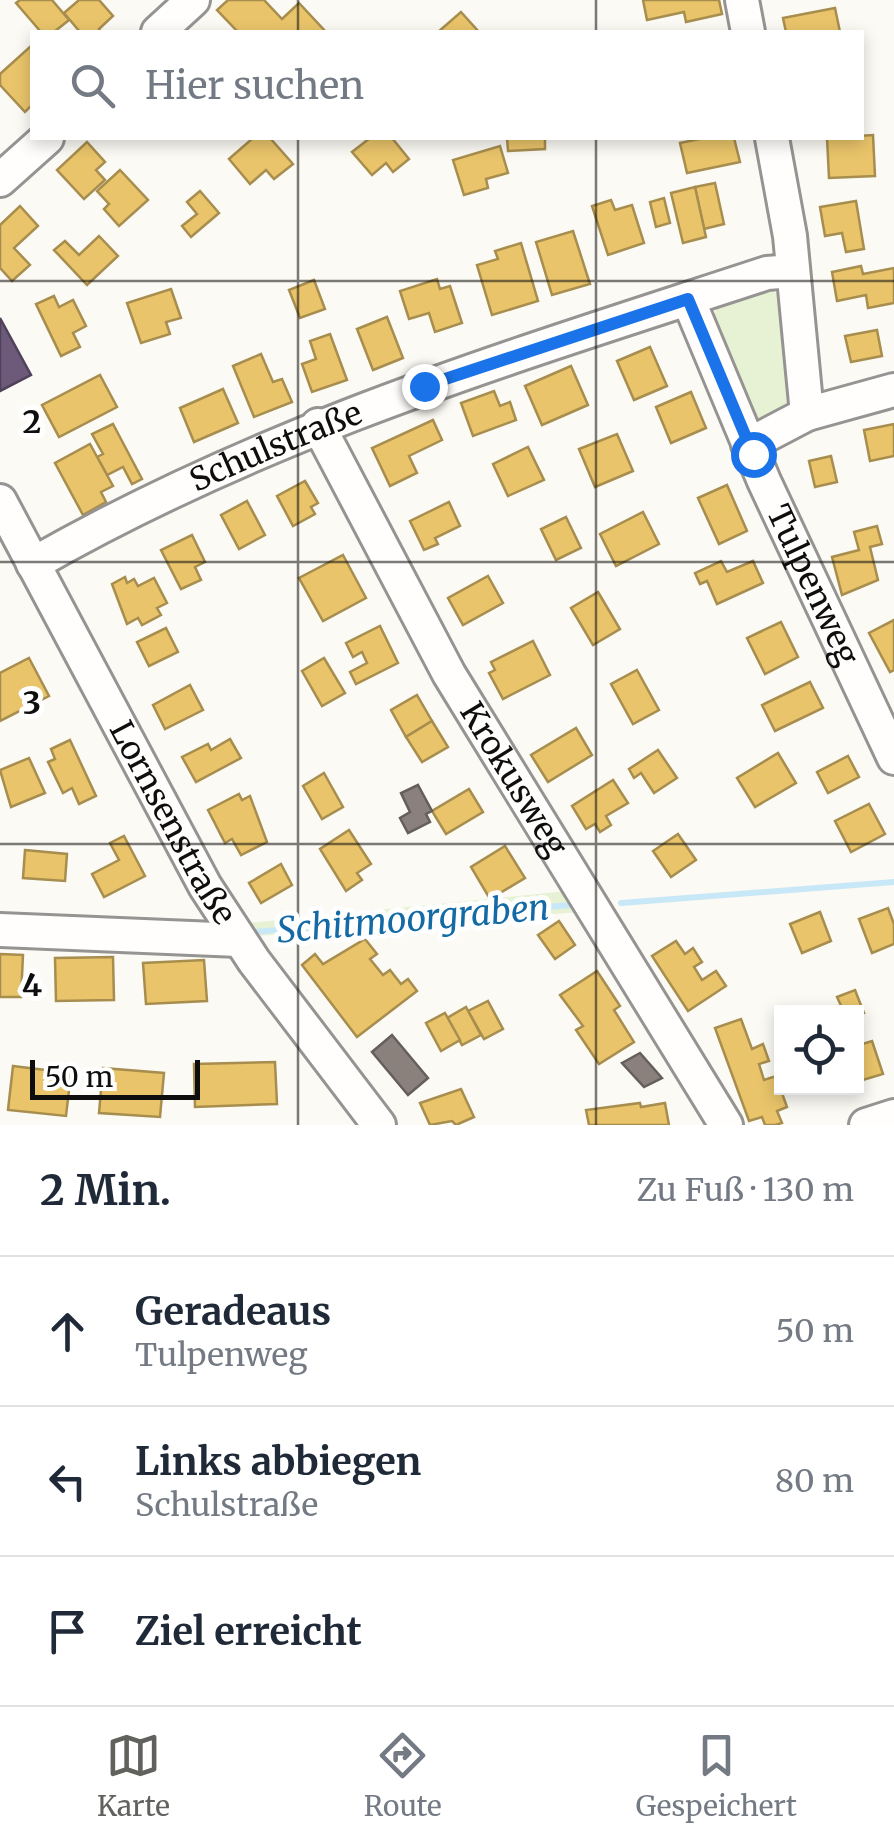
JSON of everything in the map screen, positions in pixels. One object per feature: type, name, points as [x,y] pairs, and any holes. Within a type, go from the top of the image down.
[{"type":"street","points":[[160,30],[193,0]]},
{"type":"street","points":[[742,0],[748,30]]},
{"type":"street","points":[[0,180],[44,140]]},
{"type":"street","points":[[772,140],[793,271],[807,414]]},
{"type":"street","name":"Schulstraße","points":[[33,564],[186,482],[318,425],[470,370],[767,273],[793,271]]},
{"type":"street","name":"Tulpenweg","points":[[688,299],[748,445],[894,758]]},
{"type":"street","points":[[748,445],[807,414],[894,390]]},
{"type":"street","name":"Krokusweg","points":[[318,425],[449,674],[726,1125]]},
{"type":"street","name":"Lornsenstraße","points":[[0,501],[171,828],[239,940],[379,1125]]},
{"type":"street","points":[[0,930],[239,940]]},
{"type":"street","points":[[866,1125],[894,1116]]},
{"type":"green space","points":[[763,287],[780,295],[794,402],[761,420],[749,416],[709,320],[725,298]]},
{"type":"green space","points":[[567,891],[581,912],[257,936],[249,923]]},
{"type":"building: Wohnen","points":[[52,0],[69,20],[56,30],[39,30],[16,3]]},
{"type":"building: Wohnen","points":[[79,0],[99,0],[113,16],[100,30],[78,30],[64,13]]},
{"type":"building: Wohnen","points":[[228,0],[264,0],[282,19],[299,3],[324,30],[236,30],[217,10]]},
{"type":"building: Wohnen","points":[[643,0],[719,0],[722,14],[686,22],[684,12],[647,20]]},
{"type":"building: Wohnen","points":[[835,8],[840,30],[786,30],[783,18]]},
{"type":"building: Wohnen","points":[[461,12],[477,30],[440,30]]},
{"type":"building: Wohnen","points":[[30,47],[30,107],[25,112],[0,85],[0,74]]},
{"type":"building: Wohnen","points":[[873,135],[875,176],[829,178],[827,140],[864,140],[864,136]]},
{"type":"building: Wohnen","points":[[251,140],[272,140],[293,164],[274,179],[266,170],[250,184],[229,159]]},
{"type":"building: Wohnen","points":[[367,140],[394,140],[409,159],[393,172],[386,163],[372,175],[352,152]]},
{"type":"building: Wohnen","points":[[507,140],[545,140],[545,149],[508,151]]},
{"type":"building: Wohnen","points":[[734,140],[740,162],[687,173],[680,143]]},
{"type":"building: Wohnen","points":[[87,142],[105,162],[96,170],[105,180],[84,199],[57,170]]},
{"type":"building: Wohnen","points":[[500,146],[508,173],[486,179],[488,188],[464,195],[453,160]]},
{"type":"building: Wohnen","points":[[120,170],[148,200],[119,226],[104,209],[109,204],[97,191]]},
{"type":"building: Wohnen","points":[[715,183],[724,224],[704,229],[695,187]]},
{"type":"building: Wohnen","points":[[695,187],[706,237],[683,243],[671,193]]},
{"type":"building: Wohnen","points":[[200,191],[219,213],[191,237],[182,226],[197,214],[187,202]]},
{"type":"building: Wohnen","points":[[664,198],[670,223],[656,227],[650,202]]},
{"type":"building: Wohnen","points":[[611,200],[615,210],[632,205],[644,243],[608,255],[592,206]]},
{"type":"building: Wohnen","points":[[856,201],[864,249],[846,252],[842,233],[825,236],[820,207]]},
{"type":"building: Wohnen","points":[[20,206],[38,226],[14,248],[30,265],[12,281],[0,268],[0,225]]},
{"type":"building: Wohnen","points":[[573,231],[590,284],[552,295],[536,242]]},
{"type":"building: Wohnen","points":[[99,236],[118,256],[87,285],[54,250],[65,241],[79,255]]},
{"type":"building: Wohnen","points":[[521,243],[538,301],[492,315],[477,265],[498,259],[495,251]]},
{"type":"building: Wohnen","points":[[861,266],[863,274],[894,268],[894,303],[868,308],[866,295],[837,301],[832,272]]},
{"type":"building: Wohnen","points":[[437,279],[440,289],[450,286],[462,323],[435,332],[429,313],[409,319],[400,291]]},
{"type":"building: Wohnen","points":[[314,280],[325,309],[300,318],[289,290]]},
{"type":"building: Wohnen","points":[[171,289],[181,318],[166,322],[170,334],[141,343],[127,303]]},
{"type":"building: Wohnen","points":[[54,296],[59,307],[73,300],[86,326],[73,333],[80,347],[61,356],[36,304]]},
{"type":"building: Wohnen","points":[[387,317],[403,358],[373,370],[357,329]]},
{"type":"building: Wohnen","points":[[877,330],[882,356],[851,362],[845,336]]},
{"type":"building: Wohnen","points":[[330,334],[347,380],[312,392],[302,364],[316,359],[310,341]]},
{"type":"building: Wohnen","points":[[650,347],[667,386],[634,400],[617,361]]},
{"type":"building: Wohnen","points":[[261,354],[273,382],[282,379],[292,402],[254,417],[233,366]]},
{"type":"building: Wohnen","points":[[571,366],[588,405],[542,425],[525,386]]},
{"type":"building: Wohnen","points":[[100,375],[117,407],[59,437],[42,405]]},
{"type":"building: Wohnen","points":[[223,389],[238,423],[194,442],[180,408]]},
{"type":"building: Wohnen","points":[[494,391],[500,406],[510,402],[516,420],[473,436],[461,403]]},
{"type":"building: Wohnen","points":[[691,392],[706,428],[671,443],[656,407]]},
{"type":"building: Wohnen","points":[[433,420],[442,440],[409,456],[417,473],[390,486],[372,448]]},
{"type":"building: Wohnen","points":[[113,424],[142,479],[132,484],[123,467],[107,475],[97,457],[103,454],[92,434]]},
{"type":"building: Wohnen","points":[[894,424],[894,456],[870,461],[864,430]]},
{"type":"building: Wohnen","points":[[617,434],[633,471],[595,487],[579,449]]},
{"type":"building: Wohnen","points":[[90,444],[113,486],[101,492],[106,502],[83,515],[55,463]]},
{"type":"building: Wohnen","points":[[528,447],[544,480],[508,496],[493,464]]},
{"type":"building: Wohnen","points":[[831,456],[837,482],[815,487],[809,461]]},
{"type":"building: Wohnen","points":[[305,481],[318,503],[311,507],[315,514],[293,526],[277,496]]},
{"type":"building: Wohnen","points":[[727,485],[747,531],[719,544],[698,498]]},
{"type":"building: Wohnen","points":[[247,501],[265,535],[239,549],[221,515]]},
{"type":"building: Wohnen","points":[[449,502],[460,526],[435,538],[438,544],[424,550],[410,521]]},
{"type":"building: Wohnen","points":[[643,512],[659,544],[616,566],[600,534]]},
{"type":"building: Wohnen","points":[[566,517],[581,548],[556,560],[541,529]]},
{"type":"building: Wohnen","points":[[877,526],[882,544],[870,547],[878,580],[842,595],[832,557],[859,550],[854,532]]},
{"type":"building: Wohnen","points":[[192,535],[205,562],[195,567],[201,580],[181,589],[161,550]]},
{"type":"building: Wohnen","points":[[343,555],[366,598],[323,621],[299,578]]},
{"type":"building: Wohnen","points":[[721,561],[727,572],[753,561],[763,583],[717,604],[707,581],[700,584],[695,573]]},
{"type":"building: Wohnen","points":[[488,576],[503,603],[463,625],[448,598]]},
{"type":"building: Wohnen","points":[[125,577],[127,583],[134,579],[138,586],[154,578],[167,603],[157,608],[161,615],[142,625],[138,618],[127,624],[112,584]]},
{"type":"building: Wohnen","points":[[598,592],[620,629],[593,645],[571,608]]},
{"type":"building: Wohnen","points":[[894,620],[894,670],[890,672],[869,633]]},
{"type":"building: Wohnen","points":[[781,622],[798,657],[765,674],[747,638]]},
{"type":"building: Wohnen","points":[[380,626],[398,663],[356,684],[350,672],[367,663],[362,652],[353,657],[346,643]]},
{"type":"building: Wohnen","points":[[166,628],[178,652],[149,666],[137,642]]},
{"type":"building: Wohnen","points":[[533,641],[550,675],[503,699],[489,673],[495,670],[491,662]]},
{"type":"building: Wohnen","points":[[29,658],[49,696],[0,721],[0,673]]},
{"type":"building: Wohnen","points":[[324,658],[345,693],[322,706],[302,671]]},
{"type":"building: Wohnen","points":[[637,670],[659,710],[633,724],[611,684]]},
{"type":"building: Wohnen","points":[[810,682],[823,708],[775,731],[762,705]]},
{"type":"building: Wohnen","points":[[190,685],[203,710],[165,729],[153,705]]},
{"type":"building: Wohnen","points":[[417,695],[432,721],[406,737],[391,710]]},
{"type":"building: Wohnen","points":[[432,721],[448,747],[422,762],[406,737]]},
{"type":"building: Wohnen","points":[[576,728],[592,755],[548,782],[531,755]]},
{"type":"building: Wohnen","points":[[230,739],[241,758],[196,782],[182,757],[208,744],[211,750]]},
{"type":"building: Wohnen","points":[[70,740],[96,796],[79,804],[72,788],[63,793],[48,762],[55,759],[51,749]]},
{"type":"building: Wohnen","points":[[658,750],[677,778],[654,793],[641,773],[634,778],[629,769]]},
{"type":"building: Wohnen","points":[[778,753],[796,783],[755,807],[737,778]]},
{"type":"building: Wohnen","points":[[848,756],[859,777],[828,793],[817,772]]},
{"type":"building: Wohnen","points":[[29,758],[45,793],[11,807],[0,770]]},
{"type":"building: Wohnen","points":[[324,773],[343,807],[322,819],[303,786]]},
{"type":"building: Wohnen","points":[[613,780],[628,803],[606,816],[611,825],[600,832],[595,824],[586,829],[572,806]]},
{"type":"building: Wohnen","points":[[469,789],[483,812],[446,834],[432,811]]},
{"type":"building: Wohnen","points":[[239,794],[242,800],[250,796],[267,842],[241,855],[232,839],[225,843],[208,810]]},
{"type":"building: Wohnen","points":[[869,804],[885,834],[851,852],[835,821]]},
{"type":"building: Wohnen","points":[[349,830],[371,864],[357,873],[362,880],[346,891],[320,849]]},
{"type":"building: Wohnen","points":[[678,834],[696,860],[671,877],[653,851]]},
{"type":"building: Wohnen","points":[[124,836],[145,876],[104,897],[92,874],[119,860],[110,843]]},
{"type":"building: Wohnen","points":[[505,846],[525,878],[490,899],[471,867]]},
{"type":"building: Wohnen","points":[[25,850],[67,854],[65,881],[23,878]]},
{"type":"building: Wohnen","points":[[281,864],[292,885],[261,903],[249,883]]},
{"type":"building: Wohnen","points":[[888,908],[894,924],[894,944],[872,953],[859,919]]},
{"type":"building: Wohnen","points":[[820,912],[831,941],[802,953],[790,924]]},
{"type":"building: Wohnen","points":[[559,921],[575,945],[555,959],[538,935]]},
{"type":"building: Wohnen","points":[[365,939],[377,954],[370,959],[383,975],[390,970],[401,984],[408,979],[417,991],[357,1037],[302,965],[315,954],[323,964]]},
{"type":"building: Wohnen","points":[[676,941],[685,954],[693,948],[702,962],[694,967],[702,980],[716,971],[726,986],[688,1011],[652,956]]},
{"type":"building: Wohnen","points":[[0,954],[23,955],[21,997],[0,997]]},
{"type":"building: Wohnen","points":[[113,957],[114,1000],[56,1001],[55,958]]},
{"type":"building: Wohnen","points":[[204,960],[207,1001],[146,1004],[143,963]]},
{"type":"building: Wohnen","points":[[597,971],[620,1006],[614,1010],[634,1042],[599,1064],[576,1030],[583,1026],[560,995]]},
{"type":"building: Wohnen","points":[[855,990],[861,1005],[841,1005],[837,997]]},
{"type":"building: Wohnen","points":[[488,1001],[503,1029],[484,1039],[468,1011]]},
{"type":"building: Wohnen","points":[[466,1007],[481,1035],[462,1045],[447,1018]]},
{"type":"building: Wohnen","points":[[445,1013],[460,1040],[441,1051],[426,1023]]},
{"type":"building: Wohnen","points":[[741,1019],[752,1049],[763,1044],[769,1061],[759,1064],[764,1080],[774,1077],[774,1095],[783,1095],[787,1107],[777,1111],[782,1123],[765,1125],[762,1117],[749,1121],[715,1028]]},
{"type":"building: Wohnen","points":[[872,1041],[883,1074],[864,1080],[864,1044]]},
{"type":"building: Wohnen","points":[[275,1062],[277,1104],[195,1107],[194,1064]]},
{"type":"building: Wohnen","points":[[13,1066],[71,1073],[66,1116],[8,1110]]},
{"type":"building: Wohnen","points":[[103,1068],[164,1073],[160,1117],[99,1113]]},
{"type":"building: Wohnen","points":[[461,1089],[474,1117],[456,1125],[452,1121],[430,1125],[420,1103]]},
{"type":"building: Wohnen","points":[[640,1103],[641,1107],[665,1103],[669,1125],[589,1125],[586,1110]]},
{"type":"building: Büros","points":[[0,318],[31,375],[0,391]]},
{"type":"building: Industrie","points":[[418,785],[432,811],[426,814],[430,822],[408,833],[400,818],[410,812],[401,793]]},
{"type":"building: Industrie","points":[[392,1035],[428,1078],[408,1095],[372,1052]]},
{"type":"building: Industrie","points":[[640,1053],[662,1078],[644,1087],[622,1063]]},
{"type":"waterway","name":"Schitmoorgraben","points":[[621,903],[894,882]]},
{"type":"waterway","name":"Schitmoorgraben","points":[[254,932],[571,905]]},
{"type":"route","points":[[424,386],[688,299],[753,454]]}]
